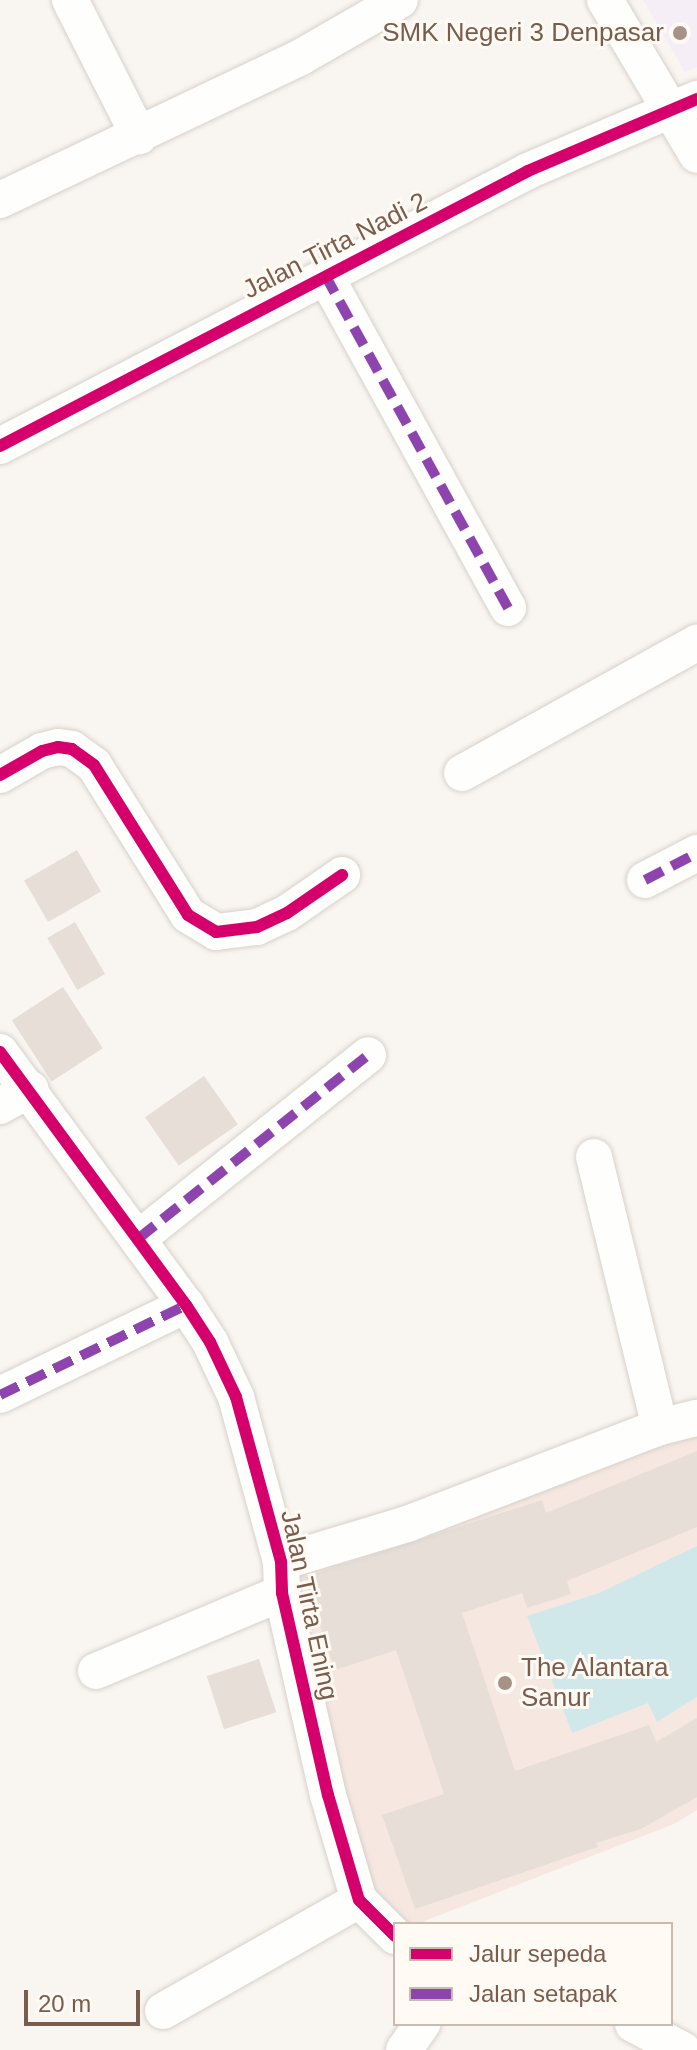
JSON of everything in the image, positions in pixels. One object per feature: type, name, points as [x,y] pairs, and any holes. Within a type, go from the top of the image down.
[{"type":"street","points":[[70,0],[139,136]]},
{"type":"street","points":[[0,200],[301,57],[400,0]]},
{"type":"street","points":[[605,0],[683,105],[697,155]]},
{"type":"street","name":"Jalan Tirta Nadi 2","points":[[0,446],[528,171],[683,105]]},
{"type":"street","points":[[325,275],[508,608]]},
{"type":"street","points":[[462,773],[697,643]]},
{"type":"street","points":[[0,775],[42,751],[58,747],[72,749],[94,765],[188,915],[216,932],[257,927],[287,913],[342,875]]},
{"type":"street","points":[[645,880],[697,853]]},
{"type":"street","name":"Jalan Tirta Ening","points":[[0,1052],[15,1098],[139,1238],[210,1342],[236,1397],[282,1577],[328,1795],[359,1900],[393,1934]]},
{"type":"street","points":[[139,1238],[368,1055]]},
{"type":"street","points":[[594,1157],[660,1427]]},
{"type":"street","points":[[0,1395],[186,1305]]},
{"type":"street","points":[[96,1671],[282,1577],[407,1524],[660,1427],[697,1418]]},
{"type":"street","points":[[163,2011],[359,1900]]},
{"type":"street","points":[[404,2050],[421,2026]]},
{"type":"street","points":[[637,2026],[683,2050]]},
{"type":"shaded area","name":"SMK Negeri 3 Denpasar","points":[[643,0],[697,0],[697,67],[685,72]]},
{"type":"shaded area","name":"The Alantara Sanur","points":[[697,1429],[697,1810],[674,1824],[422,1922],[395,1922],[369,1895],[289,1568]]},
{"type":"water","points":[[697,1546],[697,1697],[657,1722],[648,1703],[572,1733],[527,1616],[599,1593]]},
{"type":"building","points":[[77,850],[101,892],[48,922],[24,880]]},
{"type":"building","points":[[75,922],[105,974],[77,990],[47,938]]},
{"type":"building","points":[[63,987],[103,1048],[52,1081],[12,1020]]},
{"type":"building","points":[[204,1076],[238,1124],[179,1166],[145,1117]]},
{"type":"building","points":[[697,1451],[697,1527],[567,1581],[571,1594],[527,1608],[522,1593],[462,1613],[515,1771],[649,1725],[656,1742],[697,1718],[697,1797],[641,1829],[596,1843],[598,1847],[415,1909],[382,1815],[444,1794],[396,1650],[335,1670],[304,1577],[542,1500],[546,1513]]},
{"type":"building","points":[[259,1659],[276,1712],[224,1729],[207,1676]]},
{"type":"marked path","points":[[325,275],[508,608]]},
{"type":"marked path","points":[[645,880],[697,853]]},
{"type":"marked path","points":[[139,1238],[368,1055]]},
{"type":"marked path","points":[[0,1395],[186,1305]]},
{"type":"cycle path","points":[[0,446],[528,171],[697,99]]},
{"type":"cycle path","points":[[0,775],[42,751],[58,747],[72,749],[94,765],[188,915],[216,932],[257,927],[287,913],[342,875]]},
{"type":"cycle path","points":[[0,1052],[186,1305],[210,1342],[236,1397],[281,1562],[282,1593],[328,1795],[359,1900],[393,1934]]},
{"type":"place","name":"SMK Negeri 3 Denpasar","points":[[680,33]]},
{"type":"place","name":"The Alantara Sanur","points":[[505,1683]]}]
